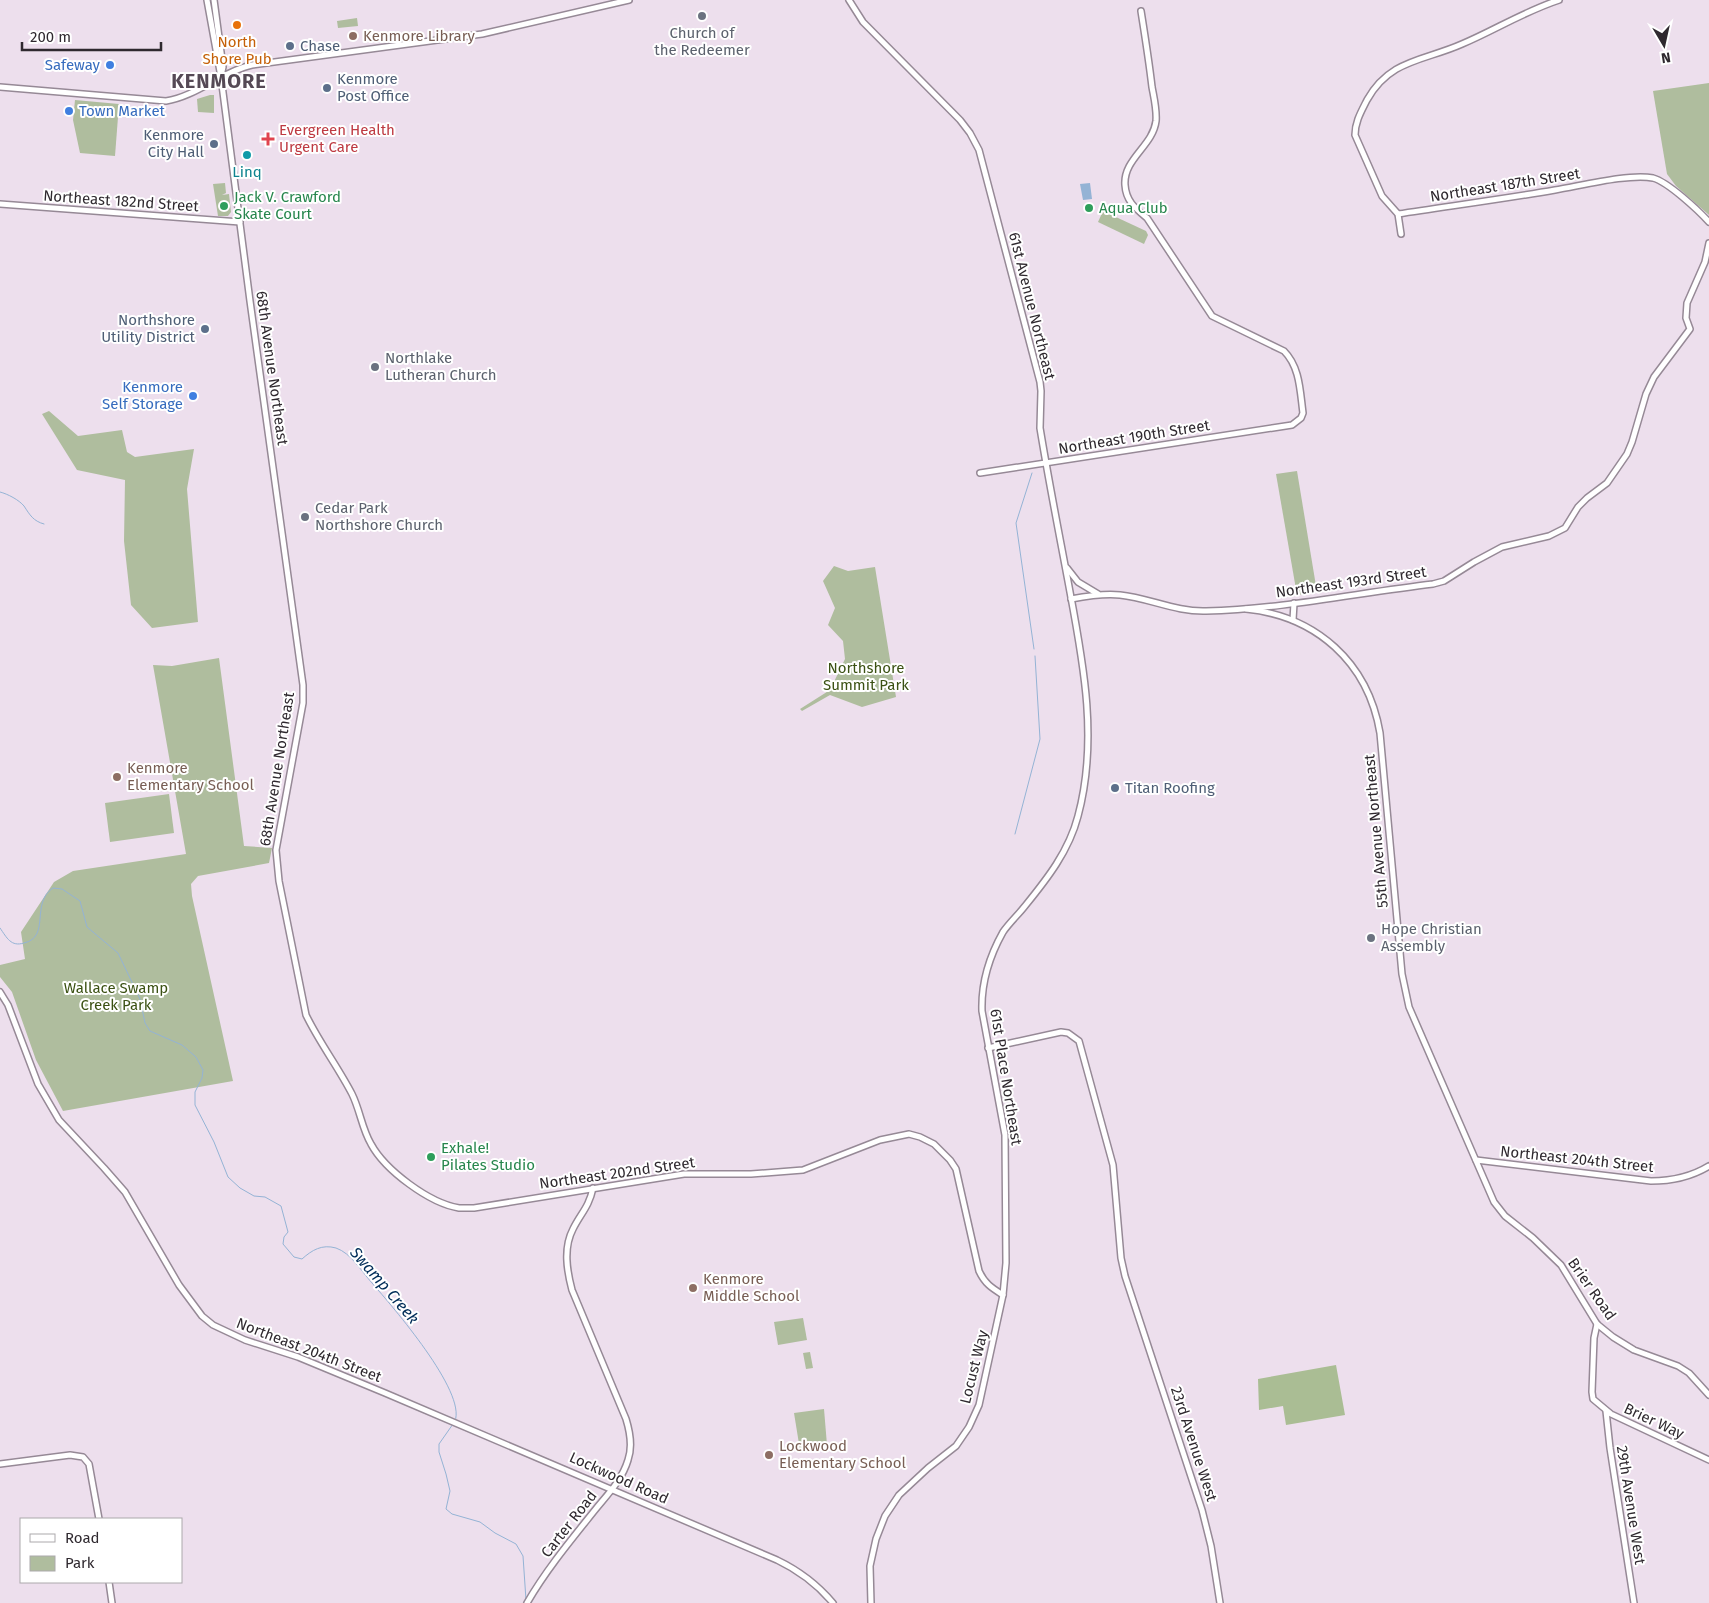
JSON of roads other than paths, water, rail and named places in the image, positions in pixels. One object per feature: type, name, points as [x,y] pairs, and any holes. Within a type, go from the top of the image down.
[{"type":"street","name":"68th Avenue Northeast","points":[[207,0],[221,77],[303,685],[303,703],[276,850],[276,864],[306,1015],[351,1093],[363,1123]]},
{"type":"street","name":"68th Avenue Northeast","points":[[214,0],[224,68],[221,77]]},
{"type":"street","points":[[0,87],[166,101],[181,97],[230,72],[257,64],[482,34],[629,0]]},
{"type":"street","name":"61st Avenue Northeast","points":[[849,0],[863,22],[960,120],[975,142],[982,161],[1040,382],[1040,428],[1081,656],[1088,732],[1086,780],[1078,817],[1069,844]]},
{"type":"street","points":[[1401,234],[1398,214],[1382,196],[1356,141],[1355,127],[1359,115],[1376,85],[1395,69],[1417,59],[1463,44],[1537,8],[1559,0]]},
{"type":"street","name":"Northeast 190th Street","points":[[980,472],[1292,425],[1301,418],[1303,413],[1297,374],[1290,357],[1284,351],[1212,316],[1147,218],[1133,207],[1128,199],[1124,181],[1130,164],[1150,138],[1156,120],[1141,11]]},
{"type":"street","name":"Northeast 187th Street","points":[[1398,214],[1616,179],[1644,177],[1655,178],[1662,182],[1692,205],[1709,222]]},
{"type":"street","name":"Northeast 182nd Street","points":[[0,204],[240,222]]},
{"type":"street","name":"Northeast 193rd Street","points":[[1099,594],[1128,596],[1191,610],[1246,609],[1294,603],[1439,583],[1502,547],[1560,532],[1565,528],[1583,501],[1607,483],[1627,454],[1646,394],[1654,377],[1690,329],[1686,312],[1687,303],[1705,262],[1709,243]]},
{"type":"street","points":[[1065,565],[1078,582],[1099,594]]},
{"type":"street","points":[[1071,599],[1099,594]]},
{"type":"street","points":[[1293,620],[1294,603]]},
{"type":"street","name":"55th Avenue Northeast","points":[[1246,609],[1267,612],[1293,620],[1321,636],[1344,656],[1361,679],[1374,707],[1380,733],[1401,957],[1407,999],[1414,1023],[1459,1118],[1489,1191],[1505,1216],[1533,1238]]},
{"type":"street","name":"61st Place Northeast","points":[[1000,1310],[1004,1295],[1006,1263],[1005,1135],[988,1048],[981,998],[990,958],[1004,930],[1044,881],[1069,844]]},
{"type":"street","name":"Northeast 204th Street","points":[[0,992],[8,1006],[38,1084],[59,1120],[125,1192],[179,1284],[202,1316],[213,1326],[245,1340],[298,1358],[385,1393]]},
{"type":"street","name":"23rd Avenue West","points":[[988,1048],[1061,1032],[1068,1032],[1079,1041],[1113,1165],[1121,1258],[1125,1276],[1202,1510],[1211,1546],[1220,1603]]},
{"type":"street","name":"Northeast 202nd Street","points":[[363,1123],[378,1156],[388,1166],[436,1200],[459,1208],[495,1206],[684,1174],[751,1174],[802,1170],[880,1140],[910,1134],[934,1144],[950,1160],[959,1178],[979,1271],[989,1287],[1004,1295]]},
{"type":"street","name":"Northeast 204th Street","points":[[1476,1160],[1639,1180],[1676,1179],[1689,1176],[1709,1166]]},
{"type":"street","name":"Carter Road","points":[[527,1603],[560,1554],[613,1489],[628,1461],[631,1450],[626,1418],[572,1290],[567,1261],[567,1246],[572,1230],[588,1206],[593,1188]]},
{"type":"street","name":"Brier Road","points":[[1533,1238],[1561,1265],[1597,1324],[1634,1350],[1678,1366],[1689,1373],[1709,1395]]},
{"type":"street","name":"Locust Way","points":[[871,1603],[870,1566],[876,1539],[885,1516],[899,1495],[928,1468],[956,1446],[969,1427],[979,1405],[1000,1310]]},
{"type":"street","name":"Brier Way","points":[[1597,1324],[1594,1338],[1593,1398],[1606,1411],[1709,1460]]},
{"type":"street","name":"Lockwood Road","points":[[385,1393],[613,1489],[791,1567],[815,1583],[833,1603]]},
{"type":"street","name":"29th Avenue West","points":[[1606,1411],[1634,1603]]},
{"type":"street","points":[[0,1464],[70,1455],[83,1457],[89,1464],[98,1518]]},
{"type":"street","points":[[109,1583],[112,1603]]},
{"type":"water","points":[[1090,183],[1092,199],[1083,200],[1080,184]]},
{"type":"waterway","points":[[1032,473],[1016,523],[1034,649]]},
{"type":"waterway","points":[[0,492],[19,502],[34,519],[44,524]]},
{"type":"waterway","points":[[1015,834],[1040,739],[1035,656]]},
{"type":"waterway","name":"Swamp Creek","points":[[0,928],[13,943],[24,943],[32,940],[37,934],[43,902],[46,894],[53,888],[62,889],[80,901],[87,927],[118,953],[140,999],[145,1023],[150,1031],[182,1045],[196,1057],[203,1070],[202,1078],[195,1092],[195,1105],[214,1142],[228,1177],[240,1188],[254,1196],[265,1197],[281,1206],[288,1232],[284,1237],[283,1244],[294,1257],[302,1259],[322,1247],[331,1247],[341,1250],[351,1258],[426,1350],[450,1390],[456,1408],[455,1421]]},
{"type":"waterway","name":"Swamp Creek","points":[[453,1424],[439,1444],[439,1452],[450,1491],[446,1509],[452,1514],[480,1522],[495,1533],[516,1544],[523,1556],[526,1600]]},
{"type":"place","name":"Church of the Redeemer","points":[[702,16]]},
{"type":"place","name":"North Shore Pub","points":[[237,25]]},
{"type":"place","name":"Kenmore Library","points":[[353,36]]},
{"type":"place","name":"Chase","points":[[290,46]]},
{"type":"place","name":"Safeway","points":[[110,65]]},
{"type":"place","name":"Kenmore Post Office","points":[[327,88]]},
{"type":"place","name":"Town Market","points":[[69,111]]},
{"type":"place","name":"Evergreen Health Urgent Care","points":[[268,139]]},
{"type":"place","name":"Kenmore City Hall","points":[[214,144]]},
{"type":"place","name":"Linq","points":[[247,155]]},
{"type":"place","name":"Jack V. Crawford Skate Court","points":[[224,206]]},
{"type":"place","name":"Aqua Club","points":[[1089,208]]},
{"type":"place","name":"Northshore Utility District","points":[[205,329]]},
{"type":"place","name":"Northlake Lutheran Church","points":[[375,367]]},
{"type":"place","name":"Kenmore Self Storage","points":[[193,396]]},
{"type":"place","name":"Cedar Park Northshore Church","points":[[305,517]]},
{"type":"place","name":"Kenmore Elementary School","points":[[117,777]]},
{"type":"place","name":"Titan Roofing","points":[[1115,788]]},
{"type":"place","name":"Hope Christian Assembly","points":[[1371,938]]},
{"type":"place","name":"Exhale! Pilates Studio","points":[[431,1157]]},
{"type":"place","name":"Kenmore Middle School","points":[[693,1288]]},
{"type":"place","name":"Lockwood Elementary School","points":[[769,1455]]},
{"type":"district","name":"KENMORE","points":[[219,81]]},
{"type":"park label","name":"Northshore Summit Park","points":[[866,676]]},
{"type":"park label","name":"Wallace Swamp Creek Park","points":[[116,996]]}]
